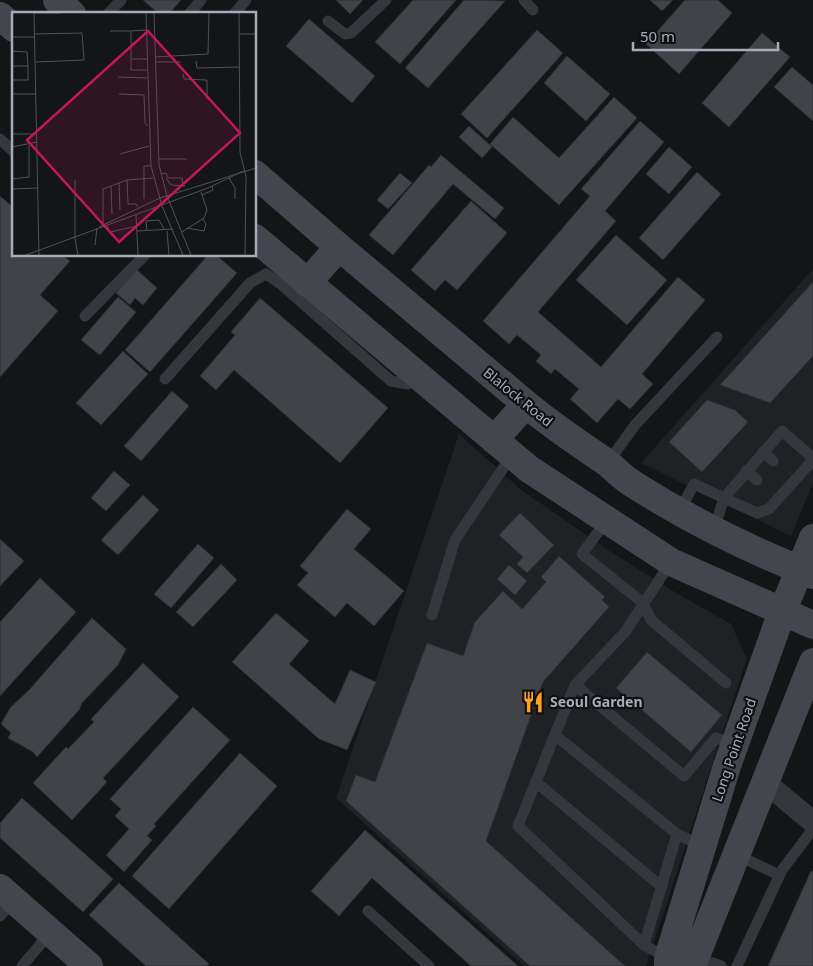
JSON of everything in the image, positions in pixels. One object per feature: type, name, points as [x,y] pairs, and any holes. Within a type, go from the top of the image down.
[{"type":"main road","points":[[57,0],[70,12]]},
{"type":"main road","points":[[0,16],[12,26]]},
{"type":"main road","name":"Blalock Road","points":[[256,175],[526,404],[554,427],[631,483],[714,529],[807,572]]},
{"type":"main road","points":[[256,239],[301,290],[419,378],[529,469],[671,562],[813,625]]},
{"type":"main road","points":[[301,290],[339,247]]},
{"type":"main road","points":[[503,448],[526,404]]},
{"type":"main road","name":"Long Point Road","points":[[689,963],[702,846],[734,744],[782,612],[807,572],[813,538]]},
{"type":"main road","points":[[689,963],[737,855],[813,662]]},
{"type":"main road","points":[[5,902],[50,932],[88,966]]},
{"type":"street","points":[[766,783],[813,822]]},
{"type":"lane","points":[[110,12],[121,0]]},
{"type":"lane","points":[[191,12],[201,0]]},
{"type":"lane","points":[[236,12],[246,0]]},
{"type":"lane","points":[[328,21],[345,34],[351,33],[386,0]]},
{"type":"lane","points":[[524,0],[533,10]]},
{"type":"lane","points":[[0,139],[12,150]]},
{"type":"lane","points":[[85,316],[144,256]]},
{"type":"lane","points":[[165,379],[250,283],[266,274],[301,290]]},
{"type":"lane","points":[[607,464],[636,425],[717,337]]},
{"type":"lane","points":[[680,510],[694,484],[724,498],[757,513],[769,509],[774,494],[791,476],[813,459],[782,431],[724,498],[714,529]]},
{"type":"lane","points":[[432,615],[456,540],[503,448]]},
{"type":"lane","points":[[763,452],[773,461]]},
{"type":"lane","points":[[746,471],[757,480]]},
{"type":"lane","points":[[606,520],[582,554],[643,603],[651,620],[726,683]]},
{"type":"lane","points":[[671,562],[625,632],[575,685],[518,826],[644,945],[689,963]]},
{"type":"lane","points":[[575,685],[684,776],[716,738],[734,744]]},
{"type":"lane","points":[[555,735],[677,834],[702,846]]},
{"type":"lane","points":[[536,782],[662,887]]},
{"type":"lane","points":[[737,966],[779,875],[813,829]]},
{"type":"lane","points":[[644,945],[677,834]]},
{"type":"lane","points":[[737,855],[779,875]]},
{"type":"lane","points":[[368,912],[429,966]]},
{"type":"lane","points":[[22,966],[50,932]]},
{"type":"shaded area","points":[[813,269],[813,483],[791,536],[641,463]]},
{"type":"shaded area","points":[[459,434],[520,489],[605,548],[678,594],[731,624],[747,658],[646,966],[524,966],[336,798]]},
{"type":"building","points":[[143,0],[181,0],[171,12],[157,12]]},
{"type":"building","points":[[336,0],[363,0],[350,14]]},
{"type":"building","points":[[413,0],[456,0],[400,64],[375,42]]},
{"type":"building","points":[[464,0],[505,1],[428,88],[405,68]]},
{"type":"building","points":[[650,0],[673,0],[662,11]]},
{"type":"building","points":[[685,0],[718,0],[732,13],[679,74],[646,44]]},
{"type":"building","points":[[309,19],[375,76],[352,103],[286,46]]},
{"type":"building","points":[[537,30],[563,53],[487,138],[461,114]]},
{"type":"building","points":[[762,33],[790,57],[729,127],[702,103]]},
{"type":"building","points":[[567,56],[610,94],[586,121],[544,83]]},
{"type":"building","points":[[792,67],[813,85],[813,121],[774,87]]},
{"type":"building","points":[[614,97],[637,118],[559,205],[490,144],[513,117],[559,158]]},
{"type":"building","points":[[640,121],[664,142],[605,211],[616,221],[538,312],[601,367],[678,277],[705,300],[642,374],[653,384],[630,409],[618,399],[597,423],[570,399],[579,389],[555,369],[551,374],[536,361],[541,355],[517,335],[509,344],[483,321],[590,196],[581,189]]},
{"type":"building","points":[[469,126],[492,147],[482,158],[459,137]]},
{"type":"building","points":[[669,147],[692,167],[669,194],[646,174]]},
{"type":"building","points":[[441,155],[504,208],[495,219],[453,184],[393,255],[369,235],[429,165],[431,167]]},
{"type":"building","points":[[697,172],[721,194],[663,260],[639,238]]},
{"type":"building","points":[[400,173],[412,183],[388,209],[377,200]]},
{"type":"building","points":[[0,196],[12,206],[12,256],[63,256],[70,261],[40,295],[58,311],[0,377]]},
{"type":"building","points":[[471,201],[507,233],[457,290],[445,280],[435,291],[411,270]]},
{"type":"building","points":[[616,235],[667,280],[627,325],[576,280]]},
{"type":"building","points":[[207,256],[217,256],[237,273],[150,372],[125,350]]},
{"type":"building","points":[[136,269],[157,288],[143,305],[135,298],[130,305],[116,293]]},
{"type":"building","points":[[813,282],[813,356],[770,403],[720,385]]},
{"type":"building","points":[[118,297],[136,312],[100,355],[81,340]]},
{"type":"building","points":[[260,298],[388,408],[340,463],[234,370],[216,390],[200,376],[235,335],[231,332]]},
{"type":"building","points":[[123,351],[148,374],[101,425],[76,403]]},
{"type":"building","points":[[172,391],[189,406],[141,461],[124,446]]},
{"type":"building","points":[[707,400],[735,410],[748,422],[702,472],[669,442]]},
{"type":"building","points":[[114,471],[130,485],[106,511],[91,498]]},
{"type":"building","points":[[143,495],[159,510],[118,555],[101,540]]},
{"type":"building","points":[[347,509],[371,529],[354,549],[404,591],[374,626],[347,603],[335,617],[297,585],[308,573],[300,566]]},
{"type":"building","points":[[520,513],[554,545],[527,573],[517,564],[523,557],[499,535]]},
{"type":"building","points":[[0,539],[24,561],[0,586]]},
{"type":"building","points":[[198,544],[214,558],[171,608],[154,594]]},
{"type":"building","points":[[559,556],[605,597],[602,600],[609,607],[543,682],[486,841],[625,966],[530,966],[346,801],[356,775],[375,782],[427,643],[463,656],[475,622],[503,591],[522,609],[546,582],[541,577]]},
{"type":"building","points":[[221,564],[237,580],[193,627],[176,612]]},
{"type":"building","points":[[509,565],[527,581],[515,595],[497,579]]},
{"type":"building","points":[[40,578],[76,612],[0,696],[0,622]]},
{"type":"building","points":[[276,613],[309,641],[289,664],[335,704],[350,670],[376,682],[347,750],[319,739],[232,662]]},
{"type":"building","points":[[92,618],[126,649],[118,665],[82,703],[79,710],[37,757],[33,752],[8,738],[11,733],[1,724],[10,708],[30,689]]},
{"type":"building","points":[[647,652],[722,715],[691,752],[616,688]]},
{"type":"building","points":[[143,663],[179,697],[103,778],[107,782],[72,820],[33,783],[66,747],[68,749],[94,722],[91,719]]},
{"type":"building","points":[[193,707],[230,740],[154,824],[156,826],[147,836],[152,840],[124,872],[106,855],[129,829],[115,816],[121,809],[110,799]]},
{"type":"building","points":[[240,753],[277,786],[169,909],[132,876]]},
{"type":"building","points":[[22,798],[113,879],[83,912],[0,838],[0,823]]},
{"type":"building","points":[[365,830],[518,966],[471,966],[372,878],[339,916],[311,891]]},
{"type":"building","points":[[811,871],[813,872],[813,966],[768,966]]},
{"type":"building","points":[[119,883],[209,964],[207,966],[146,966],[89,915]]},
{"type":"place","name":"Seoul Garden","points":[[533,702]]}]
